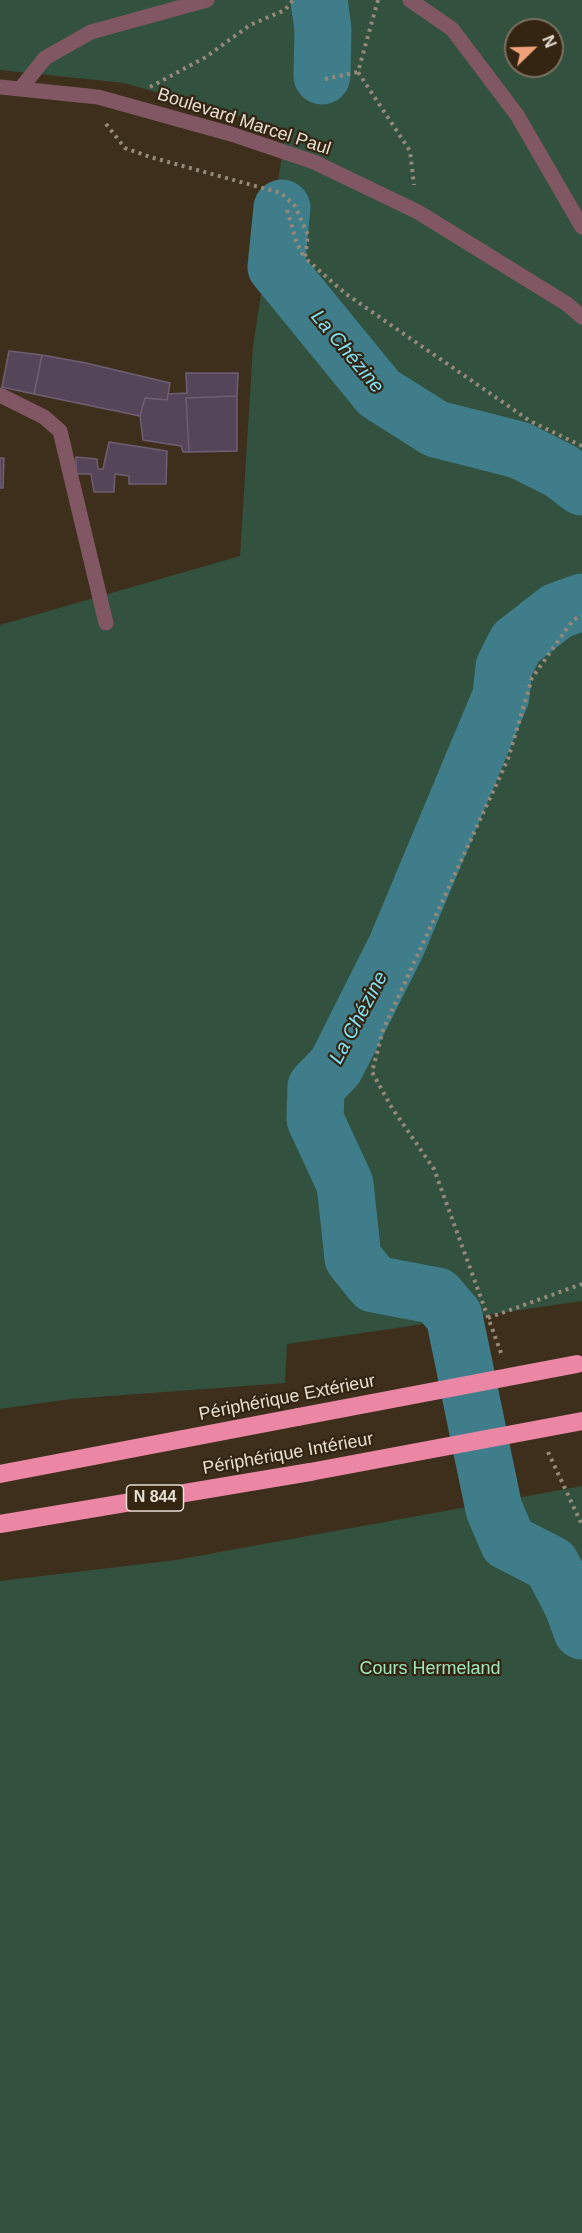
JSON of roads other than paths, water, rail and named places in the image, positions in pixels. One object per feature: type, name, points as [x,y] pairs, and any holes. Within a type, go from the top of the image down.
[{"type":"highway","name":"Périphérique Extérieur","points":[[0,1474],[580,1364]]},
{"type":"highway","name":"Périphérique Intérieur","points":[[0,1524],[310,1472],[582,1421]]},
{"type":"street","points":[[21,88],[45,58],[91,32],[207,0]]},
{"type":"street","points":[[410,0],[452,29],[459,37],[517,115],[582,227]]},
{"type":"street","name":"Boulevard Marcel Paul","points":[[0,87],[98,97],[231,134],[314,162],[418,212],[567,304],[582,317]]},
{"type":"street","points":[[0,395],[44,417],[60,431],[106,623]]},
{"type":"waterway","name":"La Chézine","points":[[319,0],[323,29],[322,76]]},
{"type":"waterway","name":"La Chézine","points":[[282,208],[276,267],[379,393],[436,429],[519,450],[561,471],[582,487]]},
{"type":"waterway","name":"La Chézine","points":[[582,602],[557,611],[516,643],[504,667],[501,696],[396,947],[336,1066],[316,1087],[315,1119],[345,1184],[353,1258],[374,1284],[437,1296],[454,1316],[494,1509],[508,1542],[551,1564],[573,1606],[582,1631]]},
{"type":"park label","name":"Cours Hermeland","points":[[430,1669]]}]
